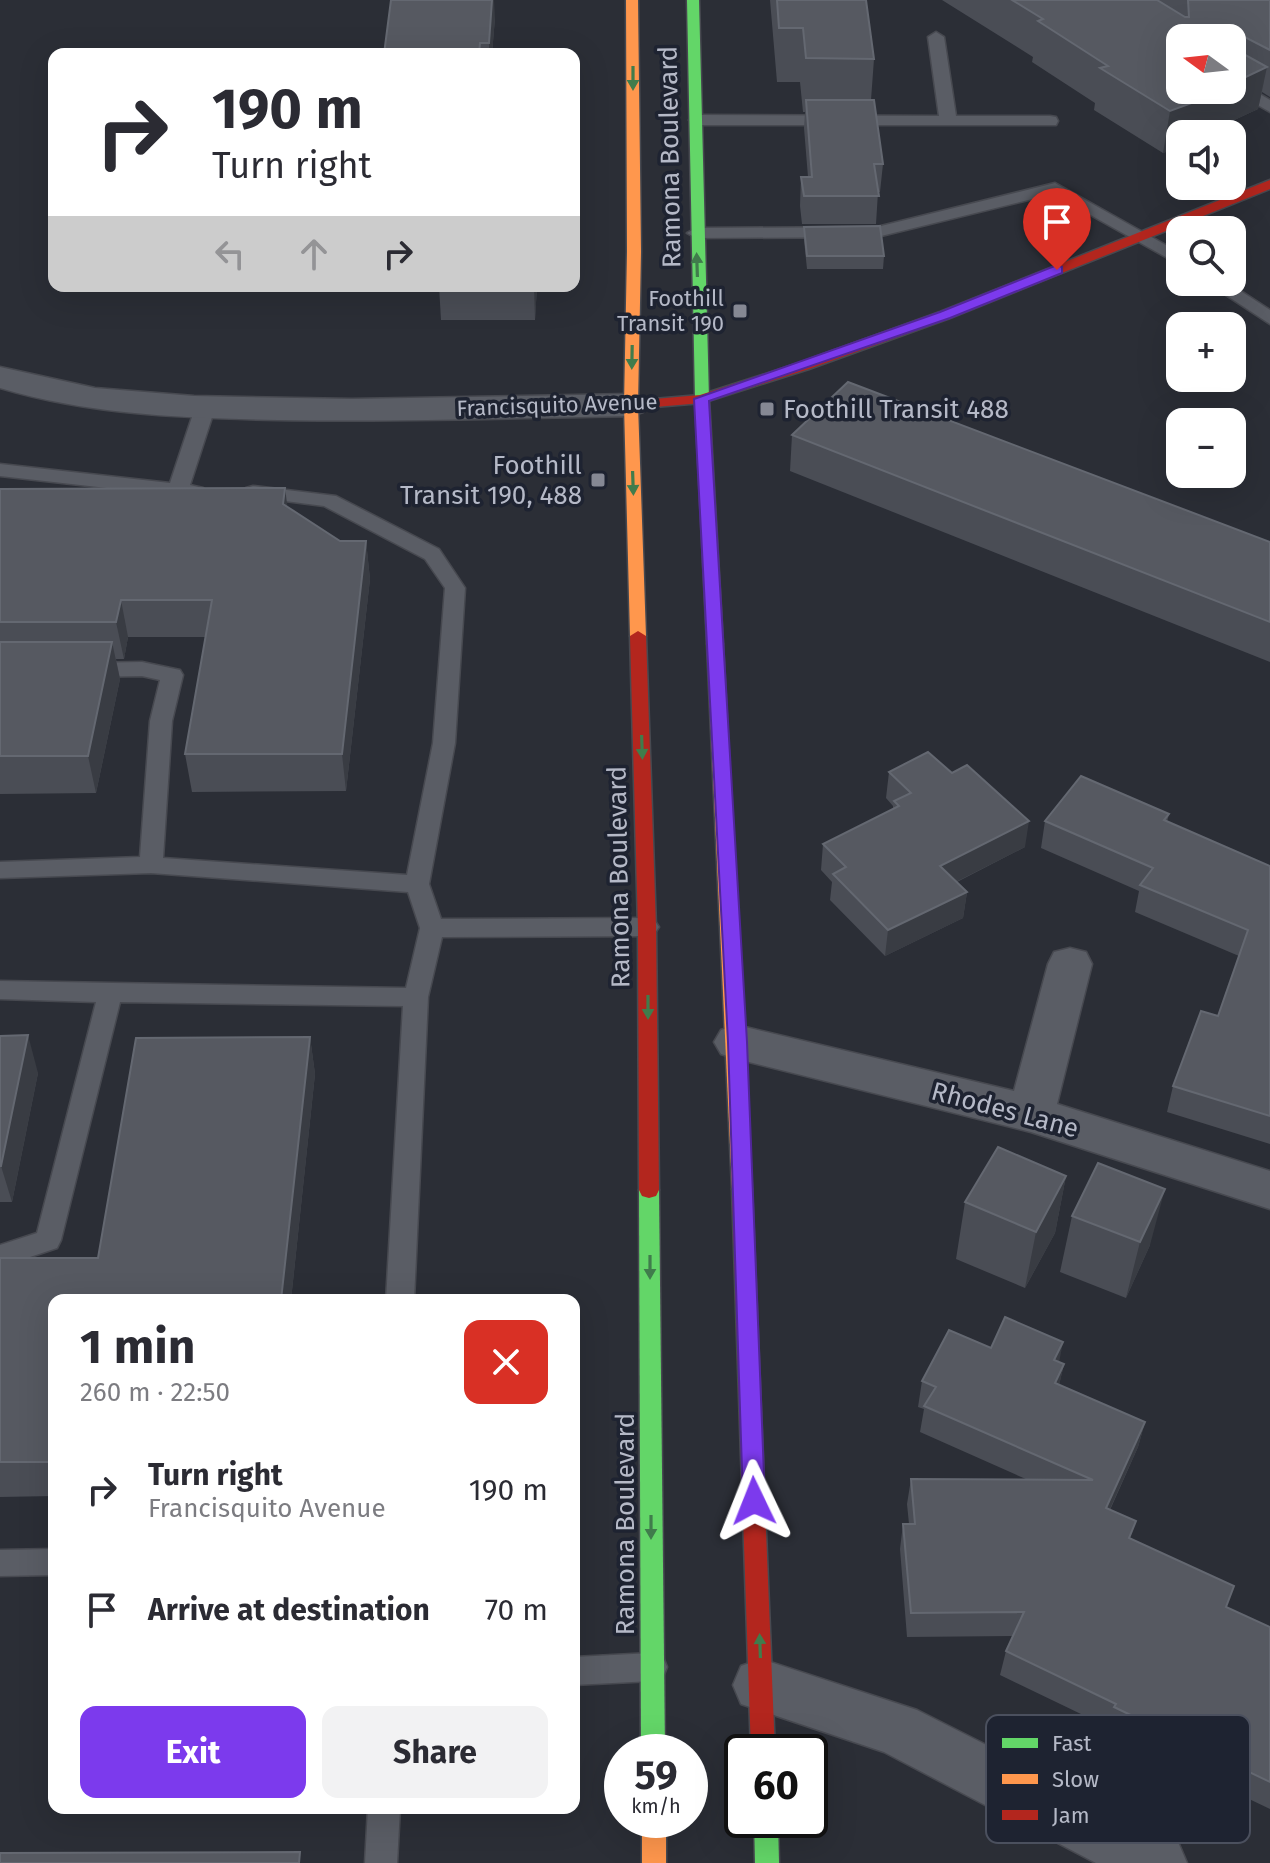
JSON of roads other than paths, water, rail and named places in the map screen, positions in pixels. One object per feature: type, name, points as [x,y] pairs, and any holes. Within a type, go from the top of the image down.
[{"type":"main road","name":"Ramona Boulevard","points":[[632,0],[634,252],[631,405],[647,927],[653,1734]]},
{"type":"main road","name":"Ramona Boulevard","points":[[693,0],[702,399],[737,1042],[762,1734]]},
{"type":"main road","name":"Francisquito Avenue","points":[[631,405],[702,399],[945,315],[1270,184]]},
{"type":"main road","points":[[654,1838],[654,1863]]},
{"type":"main road","points":[[766,1838],[767,1863]]},
{"type":"street","name":"Francisquito Avenue","points":[[0,377],[83,398],[205,408],[324,411],[631,405]]},
{"type":"street","points":[[1031,1114],[1070,964]]},
{"type":"street","name":"Rhodes Lane","points":[[737,1042],[1031,1114],[1270,1190]]},
{"type":"street","points":[[761,1685],[897,1729],[986,1775]]},
{"type":"street","points":[[1118,1843],[1157,1863]]},
{"type":"lane","points":[[936,37],[948,121]]},
{"type":"lane","points":[[1246,92],[1270,107]]},
{"type":"lane","points":[[697,120],[1050,121]]},
{"type":"lane","points":[[696,233],[877,232],[1055,188],[1166,251]]},
{"type":"lane","points":[[1236,296],[1270,318]]},
{"type":"lane","points":[[178,490],[205,408]]},
{"type":"lane","points":[[0,470],[178,490],[270,492],[329,500],[432,554],[455,588],[444,743],[417,884],[432,928],[416,997],[400,1294]]},
{"type":"lane","points":[[63,670],[142,669],[172,675],[161,721],[151,865]]},
{"type":"lane","points":[[0,870],[151,865],[417,884]]},
{"type":"lane","points":[[432,928],[647,927]]},
{"type":"lane","points":[[0,990],[416,997]]},
{"type":"lane","points":[[0,1256],[48,1240],[67,1173],[91,1053],[111,993]]},
{"type":"lane","points":[[0,1563],[48,1562]]},
{"type":"lane","points":[[580,1671],[652,1667]]},
{"type":"lane","points":[[381,1863],[384,1814]]},
{"type":"place","name":"Foothill Transit 190","points":[[740,311]]},
{"type":"place","name":"Foothill Transit 488","points":[[767,409]]},
{"type":"place","name":"Foothill Transit 190, 488","points":[[598,480]]}]
